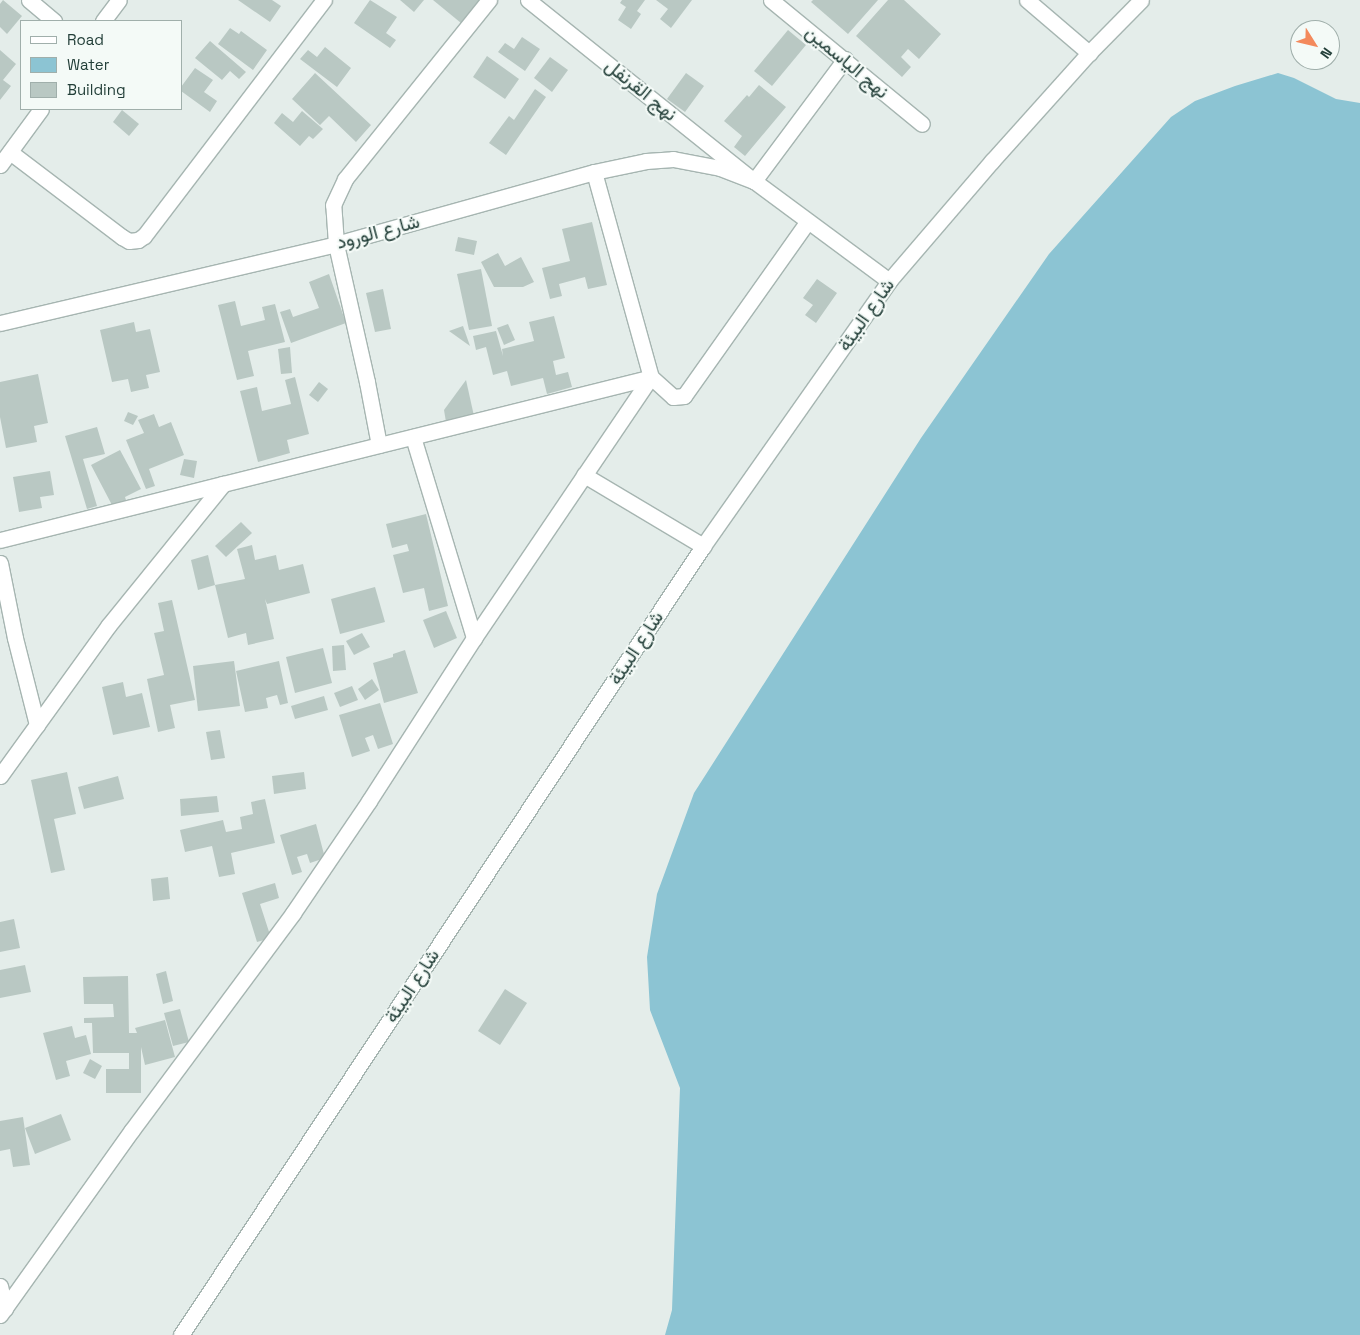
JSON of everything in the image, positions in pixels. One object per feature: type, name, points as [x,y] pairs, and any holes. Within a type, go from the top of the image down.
[{"type":"street","points":[[29,0],[53,20]]},
{"type":"street","points":[[104,20],[119,0]]},
{"type":"street","points":[[10,152],[129,241],[138,240],[144,236],[324,0]]},
{"type":"street","points":[[379,445],[336,244],[334,205],[345,179],[489,0]]},
{"type":"street","name":"نهج القرنفل","points":[[528,0],[754,181]]},
{"type":"street","name":"نهج الياسمين","points":[[771,0],[846,59],[922,124]]},
{"type":"street","points":[[1027,0],[1089,53]]},
{"type":"street","name":"شارع البيئة","points":[[181,1335],[703,546],[889,281],[992,161],[1089,53],[1141,0]]},
{"type":"street","points":[[846,59],[754,181],[889,281]]},
{"type":"street","points":[[0,165],[40,110]]},
{"type":"street","name":"شارع الورود","points":[[1,320],[336,244],[594,172],[646,161],[673,159],[720,168],[754,181]]},
{"type":"street","points":[[594,172],[651,376],[673,397],[684,396],[808,221]]},
{"type":"street","points":[[0,540],[651,376]]},
{"type":"street","points":[[3,1312],[132,1130],[294,913],[474,638],[651,376]]},
{"type":"street","points":[[413,436],[474,638]]},
{"type":"street","points":[[584,475],[703,546]]},
{"type":"street","points":[[0,776],[109,624],[223,484]]},
{"type":"street","points":[[0,563],[7,639],[37,725]]},
{"type":"street","points":[[0,1286],[3,1312]]},
{"type":"water","points":[[1278,73],[1294,78],[1336,99],[1360,103],[1360,1335],[665,1335],[672,1310],[680,1088],[650,1010],[647,957],[657,894],[694,793],[921,438],[1049,254],[1171,117],[1195,101]]},
{"type":"building","points":[[3,0],[22,16],[7,34],[0,27],[0,4]]},
{"type":"building","points":[[238,0],[272,0],[281,6],[270,22]]},
{"type":"building","points":[[370,0],[397,17],[386,33],[396,40],[390,48],[354,23]]},
{"type":"building","points":[[400,0],[424,0],[414,12]]},
{"type":"building","points":[[433,0],[480,0],[461,23]]},
{"type":"building","points":[[622,0],[645,0],[637,11],[641,14],[631,29],[618,20],[626,7],[620,3]]},
{"type":"building","points":[[656,0],[692,0],[671,28],[660,19],[668,9]]},
{"type":"building","points":[[813,0],[878,0],[848,34],[811,2]]},
{"type":"building","points":[[888,0],[904,0],[941,34],[919,59],[908,49],[901,57],[911,67],[902,77],[856,36]]},
{"type":"building","points":[[230,28],[239,34],[241,31],[267,50],[253,70],[218,44]]},
{"type":"building","points":[[788,30],[806,45],[772,86],[754,71]]},
{"type":"building","points":[[522,37],[540,49],[525,71],[498,52],[505,43],[514,49]]},
{"type":"building","points":[[210,41],[246,72],[239,79],[230,71],[222,80],[195,58]]},
{"type":"building","points":[[325,47],[351,68],[337,87],[300,59],[308,50],[317,57]]},
{"type":"building","points":[[0,50],[16,64],[3,80],[11,86],[0,100]]},
{"type":"building","points":[[487,56],[519,79],[505,99],[473,77]]},
{"type":"building","points":[[550,57],[568,70],[552,92],[534,78]]},
{"type":"building","points":[[195,68],[213,80],[204,92],[217,101],[210,112],[182,92],[182,86]]},
{"type":"building","points":[[315,73],[371,125],[356,142],[329,116],[320,125],[292,99]]},
{"type":"building","points":[[686,73],[704,86],[685,112],[667,99]]},
{"type":"building","points":[[759,85],[786,107],[745,156],[734,147],[742,136],[724,121],[747,95],[749,97]]},
{"type":"building","points":[[535,89],[546,97],[506,155],[489,143],[509,116],[514,120]]},
{"type":"building","points":[[122,110],[139,124],[129,136],[113,122]]},
{"type":"building","points":[[302,111],[323,129],[313,139],[309,136],[300,146],[274,123],[282,113],[293,122]]},
{"type":"building","points":[[592,222],[607,285],[588,289],[585,277],[559,284],[562,296],[550,299],[542,268],[570,261],[562,229]]},
{"type":"building","points":[[458,237],[477,241],[474,255],[455,251]]},
{"type":"building","points":[[498,253],[505,266],[521,257],[534,282],[523,287],[494,287],[481,262]]},
{"type":"building","points":[[481,269],[492,326],[469,330],[457,274]]},
{"type":"building","points":[[329,274],[346,323],[291,343],[280,312],[290,309],[293,317],[319,308],[309,282]]},
{"type":"building","points":[[817,279],[837,293],[816,323],[805,315],[813,305],[803,298]]},
{"type":"building","points":[[383,289],[391,329],[375,332],[366,293]]},
{"type":"building","points":[[235,301],[241,326],[265,320],[262,307],[275,304],[285,342],[248,351],[254,376],[237,380],[218,305]]},
{"type":"building","points":[[554,316],[565,358],[553,361],[556,375],[568,372],[572,387],[547,394],[543,378],[511,386],[507,371],[493,375],[486,347],[476,350],[473,336],[496,331],[503,356],[502,349],[534,341],[529,322]]},
{"type":"building","points":[[134,322],[136,332],[150,329],[160,372],[146,375],[149,388],[131,392],[128,379],[112,382],[100,330]]},
{"type":"building","points":[[508,324],[515,340],[504,345],[497,328]]},
{"type":"building","points":[[463,326],[470,346],[449,331]]},
{"type":"building","points":[[290,347],[292,373],[281,374],[278,349]]},
{"type":"building","points":[[38,374],[48,423],[34,426],[37,442],[6,448],[0,417],[0,382]]},
{"type":"building","points":[[295,377],[309,434],[287,440],[290,453],[258,462],[240,391],[257,387],[262,411],[291,404],[285,380]]},
{"type":"building","points":[[466,380],[474,416],[446,422],[444,410]]},
{"type":"building","points":[[319,382],[328,389],[318,402],[309,395]]},
{"type":"building","points":[[128,412],[138,416],[133,425],[124,421]]},
{"type":"building","points":[[154,414],[159,427],[171,422],[184,455],[149,469],[155,486],[146,489],[126,440],[144,433],[138,420]]},
{"type":"building","points":[[97,427],[105,454],[83,459],[97,506],[87,509],[65,436]]},
{"type":"building","points":[[120,450],[141,489],[125,497],[126,500],[113,507],[91,465]]},
{"type":"building","points":[[184,459],[197,461],[194,478],[180,475]]},
{"type":"building","points":[[50,471],[54,495],[40,497],[42,508],[19,512],[13,477]]},
{"type":"building","points":[[426,514],[448,606],[429,611],[424,588],[403,593],[393,555],[409,551],[407,544],[392,548],[386,524]]},
{"type":"building","points":[[241,522],[252,533],[226,557],[215,546]]},
{"type":"building","points":[[252,545],[255,560],[276,555],[279,570],[303,564],[310,593],[267,604],[265,599],[274,639],[248,645],[246,633],[228,638],[215,585],[245,579],[237,549]]},
{"type":"building","points":[[208,555],[215,585],[198,590],[191,560]]},
{"type":"building","points":[[375,587],[385,622],[340,634],[331,599]]},
{"type":"building","points":[[172,600],[195,700],[170,705],[175,728],[158,732],[147,679],[164,675],[154,633],[164,631],[158,603]]},
{"type":"building","points":[[446,611],[457,638],[434,648],[423,620]]},
{"type":"building","points":[[362,633],[370,647],[354,655],[346,641]]},
{"type":"building","points":[[344,645],[346,670],[333,671],[332,646]]},
{"type":"building","points":[[323,648],[332,683],[295,693],[286,657]]},
{"type":"building","points":[[405,650],[418,693],[384,703],[373,663],[393,657],[393,654]]},
{"type":"building","points":[[234,661],[240,706],[198,711],[193,666]]},
{"type":"building","points":[[279,661],[288,703],[280,705],[277,695],[266,698],[268,708],[245,712],[236,671]]},
{"type":"building","points":[[372,679],[379,690],[365,700],[358,689]]},
{"type":"building","points":[[123,682],[126,697],[142,693],[150,727],[113,735],[102,687]]},
{"type":"building","points":[[352,686],[358,700],[340,707],[334,693]]},
{"type":"building","points":[[324,696],[328,710],[295,719],[291,706]]},
{"type":"building","points":[[380,703],[393,744],[378,749],[373,735],[365,738],[370,751],[352,757],[339,715]]},
{"type":"building","points":[[220,730],[225,758],[211,760],[206,732]]},
{"type":"building","points":[[67,772],[76,814],[54,819],[65,870],[51,873],[31,780]]},
{"type":"building","points":[[304,772],[306,789],[274,794],[272,776]]},
{"type":"building","points":[[118,776],[124,799],[84,809],[78,787]]},
{"type":"building","points":[[217,796],[219,812],[181,816],[180,799]]},
{"type":"building","points":[[265,799],[275,843],[231,853],[235,874],[219,877],[212,846],[185,852],[180,830],[223,820],[226,832],[242,829],[240,817],[253,814],[251,802]]},
{"type":"building","points":[[316,824],[325,858],[310,863],[307,854],[297,857],[302,872],[292,875],[280,835]]},
{"type":"building","points":[[168,877],[170,899],[153,901],[151,879]]},
{"type":"building","points":[[275,883],[279,898],[260,904],[271,938],[257,942],[242,893]]},
{"type":"building","points":[[14,919],[20,948],[0,952],[0,922]]},
{"type":"building","points":[[25,965],[31,992],[0,998],[0,970]]},
{"type":"building","points":[[166,971],[173,1001],[163,1004],[156,974]]},
{"type":"building","points":[[128,976],[129,1033],[137,1033],[135,1028],[165,1020],[175,1057],[145,1065],[141,1047],[141,1093],[106,1093],[106,1069],[129,1069],[129,1053],[93,1053],[92,1023],[84,1023],[84,1018],[114,1017],[113,1004],[84,1004],[83,977]]},
{"type":"building","points":[[505,989],[527,1003],[500,1045],[478,1031]]},
{"type":"building","points":[[180,1009],[189,1042],[173,1046],[164,1013]]},
{"type":"building","points":[[72,1026],[75,1038],[86,1035],[91,1054],[66,1061],[70,1076],[56,1080],[43,1033]]},
{"type":"building","points":[[90,1059],[102,1066],[95,1079],[83,1073]]},
{"type":"building","points":[[61,1114],[71,1140],[35,1154],[25,1128]]},
{"type":"building","points":[[23,1117],[30,1165],[13,1167],[10,1149],[0,1151],[0,1121]]}]
